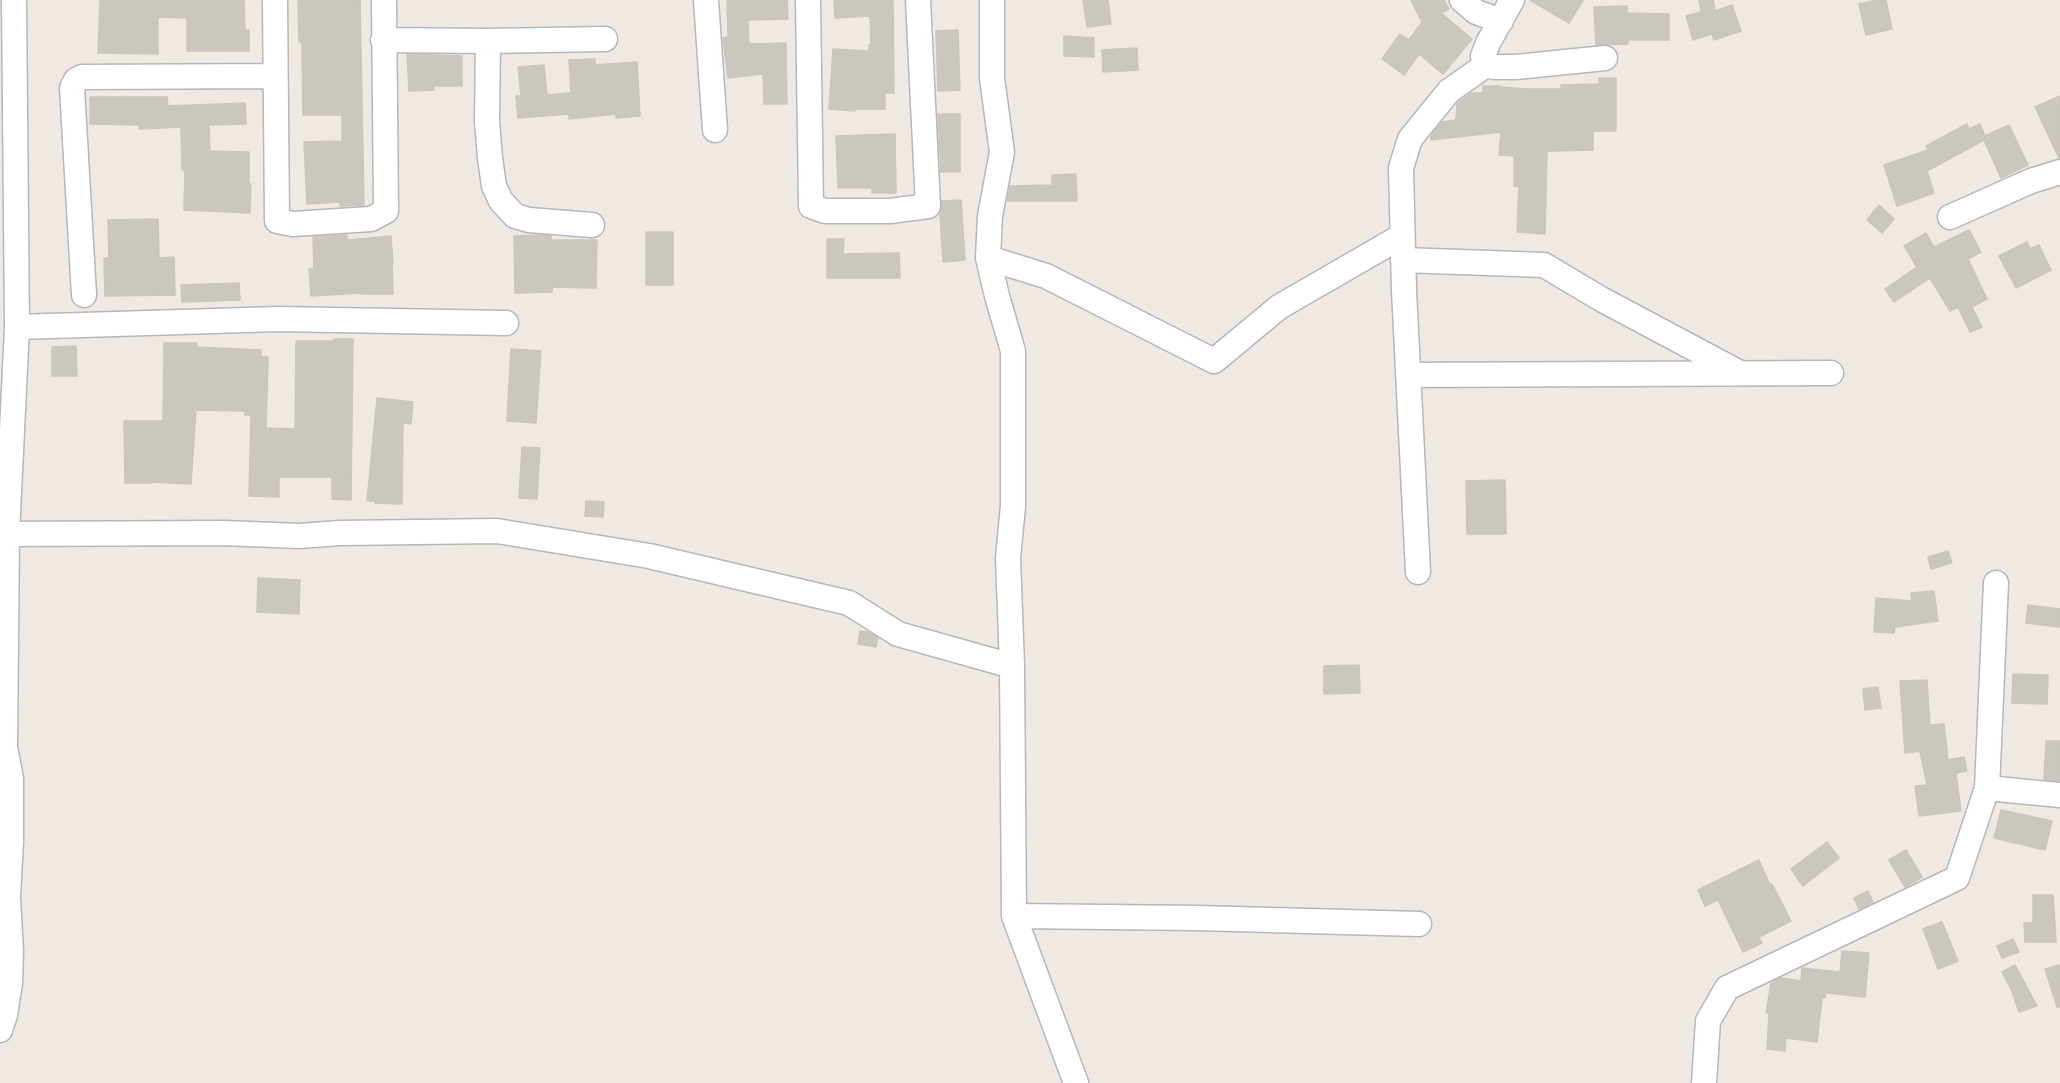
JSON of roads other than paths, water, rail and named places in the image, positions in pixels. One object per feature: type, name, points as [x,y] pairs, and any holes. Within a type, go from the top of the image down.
[{"type":"street","points":[[0,1030],[10,983],[11,951],[8,897],[11,779],[5,747],[4,534],[17,327],[14,0]]},
{"type":"street","points":[[275,0],[277,221],[293,224],[370,219],[386,212],[384,0]]},
{"type":"street","points":[[706,0],[715,130]]},
{"type":"street","points":[[808,0],[811,206],[825,211],[890,210],[928,206],[918,0]]},
{"type":"street","points":[[992,0],[992,78],[1002,152],[990,216],[988,258],[1013,351],[1013,506],[1008,558],[1012,666],[1014,916],[1076,1083]]},
{"type":"street","points":[[1462,0],[1476,12],[1501,21]]},
{"type":"street","points":[[1486,65],[1483,56],[1488,43],[1512,0]]},
{"type":"street","points":[[383,40],[605,39]]},
{"type":"street","points":[[488,41],[487,121],[490,158],[494,186],[501,201],[515,216],[529,220],[592,225]]},
{"type":"street","points":[[1418,572],[1402,236],[1401,168],[1410,139],[1449,91],[1486,65],[1516,66],[1605,58]]},
{"type":"street","points":[[84,295],[72,88],[76,80],[82,77],[275,75]]},
{"type":"street","points":[[1950,217],[2031,181],[2060,172]]},
{"type":"street","points":[[988,258],[1046,276],[1214,361],[1279,307],[1402,236]]},
{"type":"street","points":[[1403,260],[1544,265],[1601,299],[1740,373]]},
{"type":"street","points":[[17,327],[279,319],[506,323]]},
{"type":"street","points":[[1408,375],[1831,373]]},
{"type":"street","points":[[4,534],[212,532],[299,536],[340,533],[497,531],[649,556],[849,603],[898,634],[1012,666]]},
{"type":"street","points":[[1704,1083],[1708,1021],[1727,988],[1957,878],[1987,788],[1996,583]]},
{"type":"street","points":[[1987,788],[2060,795]]},
{"type":"street","points":[[1014,916],[1419,924]]}]
